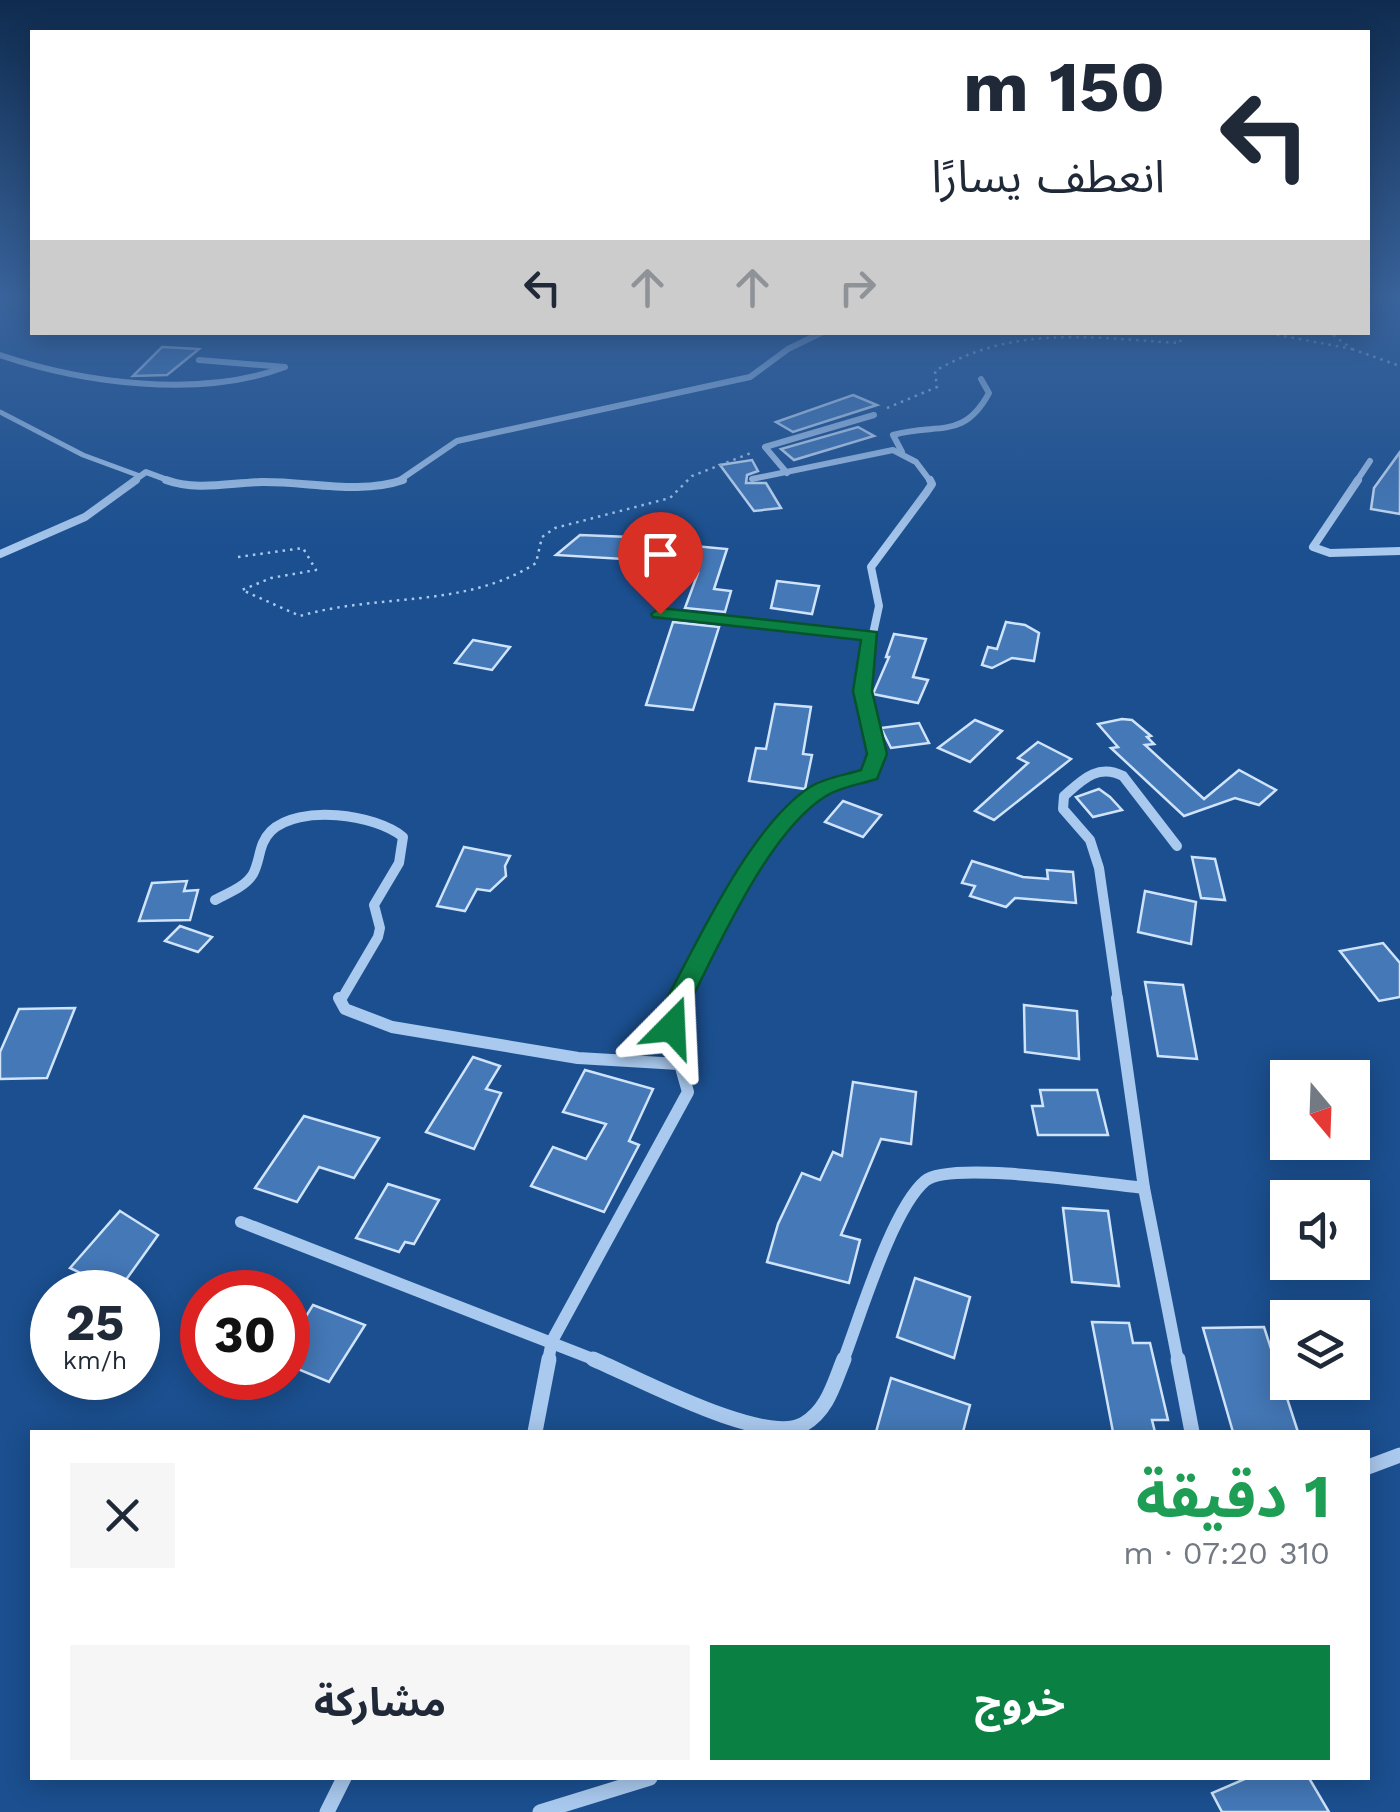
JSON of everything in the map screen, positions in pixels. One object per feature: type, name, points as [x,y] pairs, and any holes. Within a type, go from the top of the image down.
[{"type":"street","points":[[97,382],[138,386],[191,382]]},
{"type":"street","points":[[0,554],[85,516],[146,472],[184,486],[262,482],[380,486],[401,481],[457,441],[732,382]]},
{"type":"street","points":[[536,1430],[552,1341],[688,1092],[672,1051],[676,1004],[745,874],[802,804],[821,790],[870,774],[875,765],[877,754],[862,691],[879,607],[871,567],[932,484],[926,472],[902,452],[893,435],[907,429],[950,431],[965,424],[984,406],[990,393],[983,382]]},
{"type":"street","points":[[787,472],[765,447],[874,415]]},
{"type":"street","points":[[752,479],[884,452],[902,452]]},
{"type":"street","points":[[1370,461],[1313,547],[1330,553],[1400,551]]},
{"type":"street","points":[[660,614],[871,636]]},
{"type":"street","points":[[1178,846],[1114,770],[1098,770],[1062,800],[1063,810],[1090,840],[1099,868],[1144,1188],[1192,1430]]},
{"type":"street","points":[[215,900],[243,888],[252,878],[268,833],[276,826],[311,818],[382,820],[403,837],[404,850],[374,905],[380,928],[378,937],[339,997],[345,1009],[372,1022],[496,1047],[578,1058],[679,1064]]},
{"type":"street","points":[[241,1222],[552,1341],[734,1420],[763,1430],[801,1429],[824,1406],[905,1204],[927,1178],[959,1170],[1144,1188]]},
{"type":"street","points":[[1370,1466],[1400,1455]]},
{"type":"street","points":[[327,1812],[343,1780]]},
{"type":"street","points":[[540,1812],[644,1780]]},
{"type":"lane","points":[[0,412],[83,455],[140,476]]},
{"type":"path","points":[[874,415],[936,386],[936,382]]},
{"type":"path","points":[[238,557],[302,548],[316,570],[271,578],[242,590],[300,616],[336,605],[378,604],[480,588],[519,574],[536,563],[542,537],[556,528],[670,498],[692,476],[765,447]]},
{"type":"building","points":[[853,395],[877,405],[793,432],[776,422]]},
{"type":"building","points":[[858,427],[874,436],[794,460],[781,449]]},
{"type":"building","points":[[1400,452],[1400,514],[1371,509],[1374,488]]},
{"type":"building","points":[[752,460],[758,471],[747,475],[746,483],[766,483],[781,508],[754,511],[720,465]]},
{"type":"building","points":[[580,535],[629,537],[623,559],[556,555]]},
{"type":"building","points":[[694,546],[727,549],[714,589],[731,591],[725,612],[685,608],[698,573],[684,572]]},
{"type":"building","points":[[777,581],[819,586],[812,614],[771,608]]},
{"type":"building","points":[[673,622],[719,627],[693,710],[646,705]]},
{"type":"building","points":[[1006,622],[1025,625],[1039,633],[1034,661],[1012,658],[992,668],[982,665],[988,647],[997,649]]},
{"type":"building","points":[[894,634],[926,639],[913,677],[928,680],[918,703],[873,694]]},
{"type":"building","points":[[473,640],[510,647],[492,670],[455,663]]},
{"type":"building","points":[[775,704],[811,707],[803,754],[812,755],[805,789],[749,781],[756,748],[766,749]]},
{"type":"building","points":[[975,720],[1002,731],[970,762],[938,748]]},
{"type":"building","points":[[1132,720],[1151,736],[1147,737],[1154,744],[1145,745],[1204,799],[1239,770],[1276,790],[1259,805],[1235,798],[1184,816],[1111,748],[1118,747],[1098,724]]},
{"type":"building","points":[[919,723],[929,743],[891,748],[881,728]]},
{"type":"building","points":[[1038,742],[1071,759],[994,820],[975,811],[1028,763],[1018,758]]},
{"type":"building","points":[[1099,789],[1122,810],[1093,817],[1076,797]]},
{"type":"building","points":[[843,801],[881,815],[863,837],[825,822]]},
{"type":"building","points":[[464,847],[510,856],[506,876],[490,891],[477,889],[465,911],[437,906]]},
{"type":"building","points":[[1192,857],[1215,859],[1225,900],[1201,898]]},
{"type":"building","points":[[972,861],[1023,877],[1048,879],[1047,870],[1073,872],[1076,903],[1015,898],[1006,907],[970,896],[975,886],[962,883]]},
{"type":"building","points":[[187,881],[184,891],[198,890],[190,920],[139,921],[152,883]]},
{"type":"building","points":[[1145,891],[1196,902],[1191,944],[1138,932]]},
{"type":"building","points":[[180,926],[212,937],[198,952],[165,941]]},
{"type":"building","points":[[1383,943],[1400,963],[1400,997],[1379,1001],[1340,951]]},
{"type":"building","points":[[1145,982],[1183,985],[1197,1059],[1158,1056]]},
{"type":"building","points":[[1024,1005],[1077,1011],[1079,1059],[1025,1052]]},
{"type":"building","points":[[75,1008],[47,1078],[0,1079],[0,1052],[19,1009]]},
{"type":"building","points":[[473,1057],[500,1066],[486,1089],[501,1093],[474,1149],[426,1132]]},
{"type":"building","points":[[585,1070],[653,1089],[629,1141],[639,1145],[604,1212],[531,1186],[553,1147],[586,1159],[606,1124],[563,1112]]},
{"type":"building","points":[[853,1082],[916,1092],[911,1144],[881,1139],[841,1235],[860,1240],[849,1283],[767,1262],[778,1224],[802,1173],[820,1180],[833,1152],[842,1156]]},
{"type":"building","points":[[1040,1090],[1097,1090],[1108,1135],[1038,1135],[1032,1106],[1043,1106]]},
{"type":"building","points":[[304,1116],[379,1138],[354,1178],[319,1167],[297,1202],[255,1188]]},
{"type":"building","points":[[388,1184],[439,1200],[414,1244],[405,1242],[399,1252],[356,1238]]},
{"type":"building","points":[[1063,1208],[1108,1211],[1119,1286],[1072,1282]]},
{"type":"building","points":[[120,1211],[158,1235],[133,1270],[70,1268]]},
{"type":"building","points":[[915,1278],[970,1297],[954,1358],[897,1337]]},
{"type":"building","points":[[313,1305],[365,1325],[329,1382],[310,1374]]},
{"type":"building","points":[[1092,1322],[1129,1323],[1133,1343],[1150,1343],[1168,1420],[1152,1420],[1154,1430],[1113,1430]]},
{"type":"building","points":[[1264,1327],[1270,1346],[1270,1400],[1288,1400],[1297,1430],[1232,1430],[1203,1328]]},
{"type":"building","points":[[891,1378],[970,1405],[964,1430],[877,1430]]},
{"type":"building","points":[[1242,1780],[1310,1780],[1329,1812],[1222,1812],[1212,1793]]},
{"type":"route","points":[[660,614],[871,636],[862,691],[877,754],[870,774],[821,790],[802,804],[745,874],[676,1004],[672,1027]]}]
